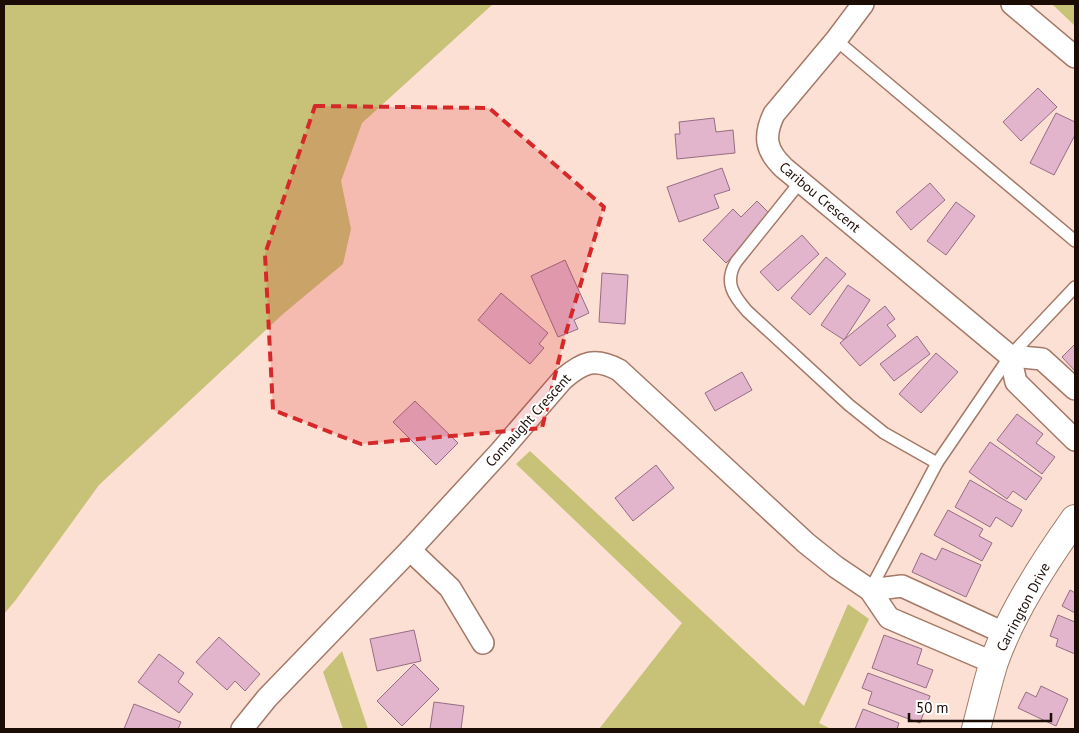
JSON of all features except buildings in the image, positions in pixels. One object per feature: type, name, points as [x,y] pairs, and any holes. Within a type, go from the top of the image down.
[{"type":"street","name":"Caribou Crescent","points":[[863,4],[836,40],[774,114],[768,127],[767,139],[770,151],[780,164],[1010,356]]},
{"type":"street","points":[[1012,4],[1075,57]]},
{"type":"street","points":[[1075,389],[1042,358],[1010,356],[1016,382],[1075,440]]},
{"type":"street","name":"Connaught Crescent","points":[[242,729],[267,698],[410,550],[500,452],[563,379],[575,369],[598,362],[608,364],[618,370],[806,543],[836,567],[870,590],[889,618],[994,664]]},
{"type":"street","name":"Carrington Drive","points":[[976,729],[994,664],[1006,634],[1034,582],[1075,519]]},
{"type":"street","points":[[410,550],[450,588],[483,643]]},
{"type":"street","points":[[870,590],[902,586],[1006,634]]},
{"type":"lane","points":[[836,40],[1075,241]]},
{"type":"lane","points":[[801,181],[736,262],[731,271],[730,281],[734,292],[739,302],[747,311],[849,405],[884,433],[937,463]]},
{"type":"lane","points":[[870,590],[937,463],[1010,356],[1075,288]]},
{"type":"highlighted area","points":[[315,106],[489,108],[604,207],[564,339],[542,428],[361,444],[273,410],[265,254]]},
{"type":"shaded area","points":[[4,4],[493,4],[362,123],[341,181],[351,229],[343,264],[283,314],[99,485],[4,614]]},
{"type":"shaded area","points":[[1052,4],[1075,4],[1075,26]]},
{"type":"shaded area","points":[[530,451],[804,706],[848,604],[869,619],[819,723],[831,729],[599,729],[682,623],[516,464]]},
{"type":"shaded area","points":[[342,651],[368,729],[343,729],[323,672]]}]
